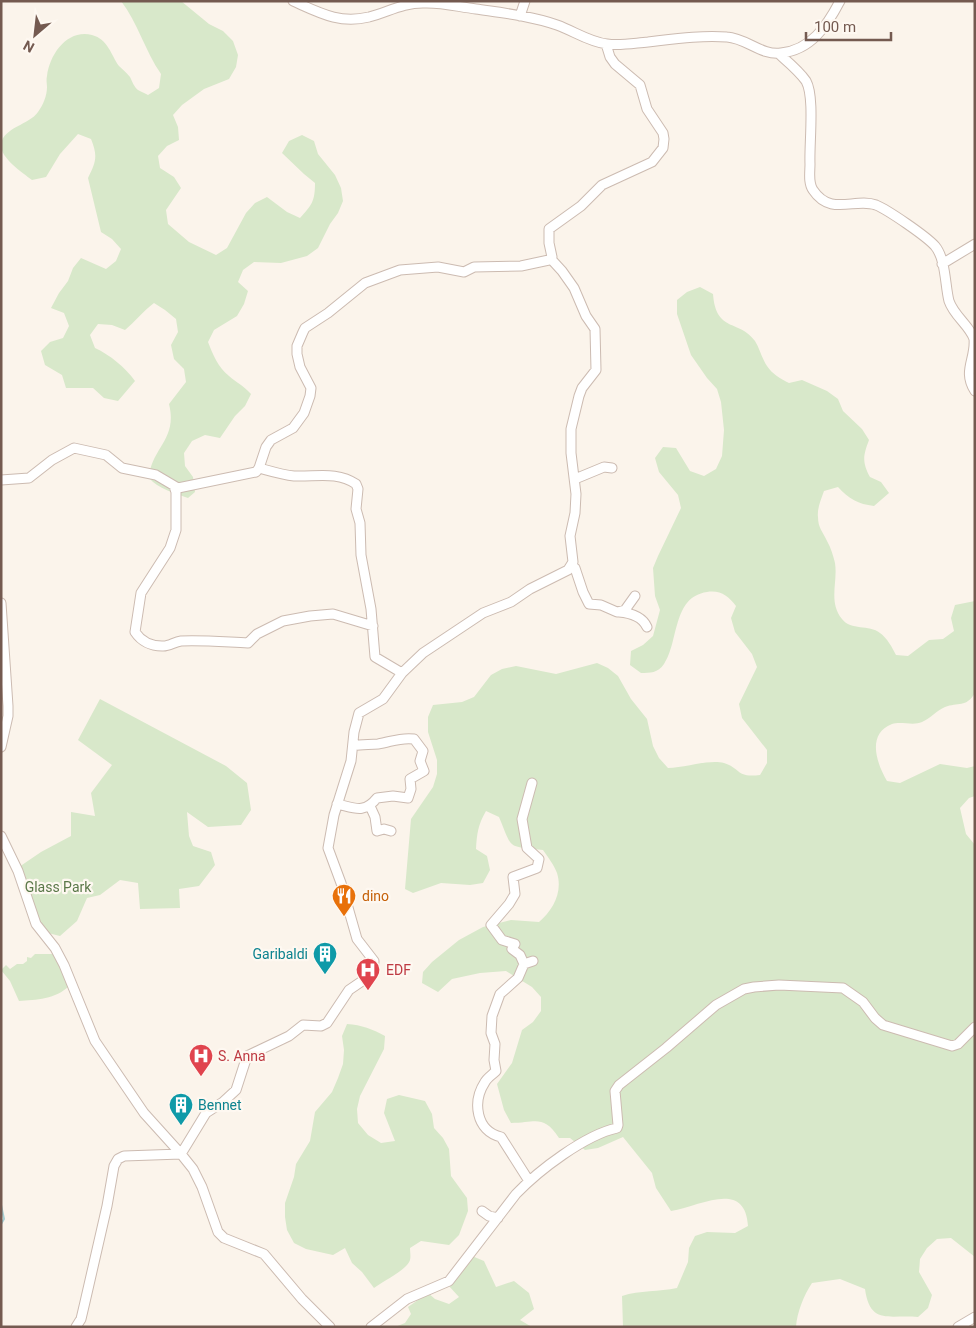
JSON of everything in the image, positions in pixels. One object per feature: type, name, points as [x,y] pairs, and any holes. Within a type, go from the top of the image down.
[{"type":"street","points":[[294,1],[330,18],[337,19],[357,19],[390,9],[425,2],[520,16],[558,25],[606,44],[633,44],[714,36],[731,37],[770,53],[779,54],[796,50],[815,38],[827,24],[840,1]]},
{"type":"street","points":[[520,16],[525,1]]},
{"type":"street","points":[[182,1154],[206,1113],[236,1090],[247,1056],[289,1036],[303,1025],[324,1026],[330,1021],[349,990],[369,978],[373,972],[374,961],[357,939],[341,883],[328,848],[337,804],[351,761],[354,732],[359,714],[383,699],[402,673],[423,653],[463,625],[483,613],[516,600],[530,590],[568,570],[571,566],[573,558],[570,536],[576,502],[571,452],[571,429],[579,396],[596,368],[594,358],[595,329],[586,316],[581,300],[574,288],[551,259],[549,229],[581,206],[602,185],[652,162],[659,155],[664,145],[662,134],[647,109],[640,85],[615,64],[610,57],[606,44]]},
{"type":"street","points":[[779,54],[805,80],[810,92],[810,181],[812,189],[823,199],[838,206],[862,203],[877,206],[896,217],[935,247],[942,264],[950,301],[955,314],[973,338],[974,346],[969,379],[975,391]]},
{"type":"street","points":[[942,264],[975,244]]},
{"type":"street","points":[[1,480],[29,478],[52,460],[76,448],[106,456],[122,468],[156,475],[178,488],[256,472],[266,447],[271,440],[293,428],[304,413],[310,396],[310,388],[300,367],[297,354],[297,346],[302,332],[365,283],[400,270],[438,267],[464,272],[474,267],[531,265],[551,259]]},
{"type":"street","points":[[574,479],[604,467],[612,468]]},
{"type":"street","points":[[259,468],[292,476],[332,475],[342,477],[356,484],[358,489],[356,509],[360,523],[360,555],[368,589],[376,658],[402,673]]},
{"type":"street","points":[[174,486],[176,492],[176,530],[170,548],[141,593],[135,632],[140,639],[164,647],[178,642],[212,640],[248,643],[257,634],[283,621],[333,614],[372,626]]},
{"type":"street","points":[[571,566],[575,568],[589,604],[601,605],[617,612],[631,613],[645,622],[647,627]]},
{"type":"street","points":[[617,612],[625,610],[634,596]]},
{"type":"street","points":[[1,603],[7,722],[1,747]]},
{"type":"street","points":[[337,804],[360,810],[370,806],[377,798],[393,796],[408,798],[411,789],[410,780],[424,771],[420,761],[423,751],[414,739],[404,737],[376,744],[364,743],[353,746]]},
{"type":"street","points":[[529,1181],[500,1137],[491,1134],[476,1111],[479,1095],[485,1082],[496,1071],[494,1060],[495,1044],[491,1033],[492,1016],[500,994],[518,978],[528,963],[512,949],[515,944],[502,940],[491,926],[515,894],[513,877],[537,868],[539,859],[527,848],[522,819],[532,783]]},
{"type":"street","points":[[370,806],[375,817],[377,830],[392,831]]},
{"type":"street","points":[[1,836],[18,872],[36,924],[55,948],[64,965],[95,1040],[144,1113],[182,1154],[193,1169],[202,1187],[218,1232],[224,1238],[264,1254],[302,1299],[330,1327]]},
{"type":"street","points":[[371,1327],[415,1295],[449,1281],[529,1181],[545,1168],[597,1134],[617,1128],[615,1091],[619,1085],[716,1005],[744,989],[764,985],[843,988],[858,998],[883,1025],[927,1040],[954,1046],[975,1027]]},
{"type":"street","points":[[79,1326],[116,1161],[124,1156],[182,1154]]},
{"type":"street","points":[[482,1211],[489,1216],[498,1218]]},
{"type":"street","points":[[958,1327],[975,1317]]},
{"type":"green space","points":[[121,1],[181,1],[209,24],[223,31],[233,41],[238,55],[236,67],[229,79],[204,89],[182,105],[173,115],[178,127],[179,140],[167,146],[158,156],[160,168],[174,177],[181,188],[166,210],[168,224],[189,242],[216,255],[227,248],[246,213],[255,203],[267,197],[287,212],[300,218],[312,202],[315,183],[282,153],[289,141],[302,135],[314,141],[318,154],[335,175],[341,188],[343,201],[318,248],[307,256],[281,263],[254,262],[243,270],[238,282],[248,291],[244,304],[237,316],[214,330],[208,342],[222,369],[251,394],[245,406],[235,416],[220,438],[205,435],[192,441],[184,453],[185,466],[193,477],[195,492],[188,498],[162,488],[149,478],[154,459],[170,427],[169,404],[186,382],[184,369],[174,359],[171,345],[178,332],[176,319],[154,303],[125,330],[112,325],[98,324],[90,335],[95,348],[117,362],[135,381],[118,401],[104,398],[93,388],[66,388],[62,375],[45,365],[41,351],[50,342],[63,338],[69,326],[64,313],[51,308],[68,281],[73,268],[81,258],[106,269],[116,261],[121,249],[112,239],[101,232],[88,178],[95,159],[95,150],[91,139],[78,134],[60,154],[46,177],[32,180],[12,164],[4,154],[1,144],[7,134],[29,120],[40,109],[46,94],[47,77],[52,59],[56,51],[68,39],[75,36],[83,34],[92,35],[102,40],[138,90],[148,95],[159,88],[161,74]]},
{"type":"green space","points":[[700,287],[713,294],[715,306],[723,320],[749,334],[755,341],[765,363],[771,371],[789,383],[802,380],[827,391],[838,399],[843,411],[862,429],[869,440],[865,455],[866,467],[870,477],[881,482],[889,493],[874,506],[854,500],[838,487],[824,491],[818,510],[819,524],[830,546],[835,563],[834,599],[835,606],[842,619],[850,625],[876,630],[887,640],[896,655],[908,656],[929,640],[943,639],[954,631],[951,618],[955,605],[975,601],[975,693],[972,698],[965,703],[945,707],[922,722],[915,724],[892,724],[884,729],[876,742],[877,758],[887,781],[900,783],[940,764],[967,768],[975,766],[975,796],[969,798],[960,808],[966,834],[975,845],[975,1257],[951,1238],[937,1239],[927,1248],[920,1259],[919,1272],[932,1295],[928,1308],[918,1317],[883,1316],[871,1309],[865,1289],[840,1279],[812,1283],[801,1304],[796,1327],[623,1327],[622,1296],[677,1288],[688,1262],[689,1248],[695,1236],[707,1232],[735,1233],[748,1226],[745,1212],[739,1203],[730,1199],[708,1201],[671,1211],[656,1188],[652,1173],[623,1137],[598,1148],[585,1150],[570,1138],[559,1138],[553,1130],[543,1123],[533,1121],[511,1123],[504,1110],[497,1084],[512,1063],[522,1030],[533,1022],[541,1011],[541,997],[532,987],[506,971],[480,973],[452,979],[438,992],[422,983],[423,972],[432,962],[459,940],[483,927],[511,920],[539,922],[549,912],[558,894],[559,887],[556,870],[543,850],[522,848],[512,844],[499,817],[486,811],[478,829],[476,849],[487,856],[490,870],[483,883],[470,885],[441,883],[413,893],[405,889],[411,819],[433,787],[437,774],[437,760],[428,732],[428,717],[433,705],[462,702],[474,697],[491,675],[502,669],[516,666],[556,674],[597,663],[608,668],[618,676],[631,699],[647,719],[653,746],[659,758],[668,768],[718,762],[730,765],[743,774],[752,776],[760,775],[767,763],[767,750],[742,718],[739,704],[757,667],[752,654],[735,632],[731,618],[736,606],[727,597],[716,592],[707,592],[696,596],[688,602],[678,622],[669,655],[659,669],[651,673],[641,673],[630,665],[631,651],[643,645],[653,636],[660,610],[655,596],[653,568],[681,508],[678,495],[659,472],[655,458],[663,447],[676,448],[690,471],[704,476],[716,469],[722,456],[724,430],[721,402],[717,389],[691,355],[677,314],[677,300],[687,292]]},
{"type":"green space","name":"Glass Park","points":[[100,699],[226,766],[247,783],[251,810],[241,825],[208,827],[187,812],[189,836],[193,846],[211,852],[215,865],[199,886],[179,889],[180,908],[140,909],[138,883],[120,880],[100,895],[87,898],[77,921],[60,936],[48,933],[39,926],[19,867],[41,852],[71,836],[71,812],[95,816],[91,793],[112,765],[78,740]]},
{"type":"green space","points":[[35,954],[54,954],[69,986],[52,996],[19,1001],[10,981],[1,970],[6,965],[10,969],[17,964],[23,964],[27,961],[27,957],[31,958]]},
{"type":"green space","points":[[347,1024],[367,1028],[385,1036],[384,1049],[360,1096],[357,1109],[358,1123],[368,1135],[381,1143],[395,1141],[384,1113],[387,1099],[399,1095],[425,1101],[432,1114],[434,1128],[443,1138],[449,1149],[451,1176],[467,1198],[468,1211],[459,1235],[449,1245],[421,1241],[410,1248],[410,1260],[404,1268],[374,1288],[362,1272],[352,1263],[345,1248],[333,1255],[306,1249],[294,1243],[287,1230],[285,1217],[285,1203],[294,1177],[296,1164],[310,1141],[315,1112],[332,1092],[343,1064],[342,1036]]},
{"type":"green space","points":[[472,1256],[484,1261],[496,1287],[514,1281],[529,1293],[534,1309],[520,1320],[532,1327],[395,1327],[405,1323],[411,1314],[408,1307],[428,1293],[435,1299],[449,1304],[459,1297],[448,1285]]},
{"type":"waterway","points":[[1,1205],[4,1219],[1,1224]]},
{"type":"place","name":"dino","points":[[344,917]]},
{"type":"place","name":"Garibaldi","points":[[325,975]]},
{"type":"place","name":"EDF","points":[[368,991]]},
{"type":"place","name":"S. Anna","points":[[201,1077]]},
{"type":"place","name":"Bennet","points":[[181,1126]]}]
